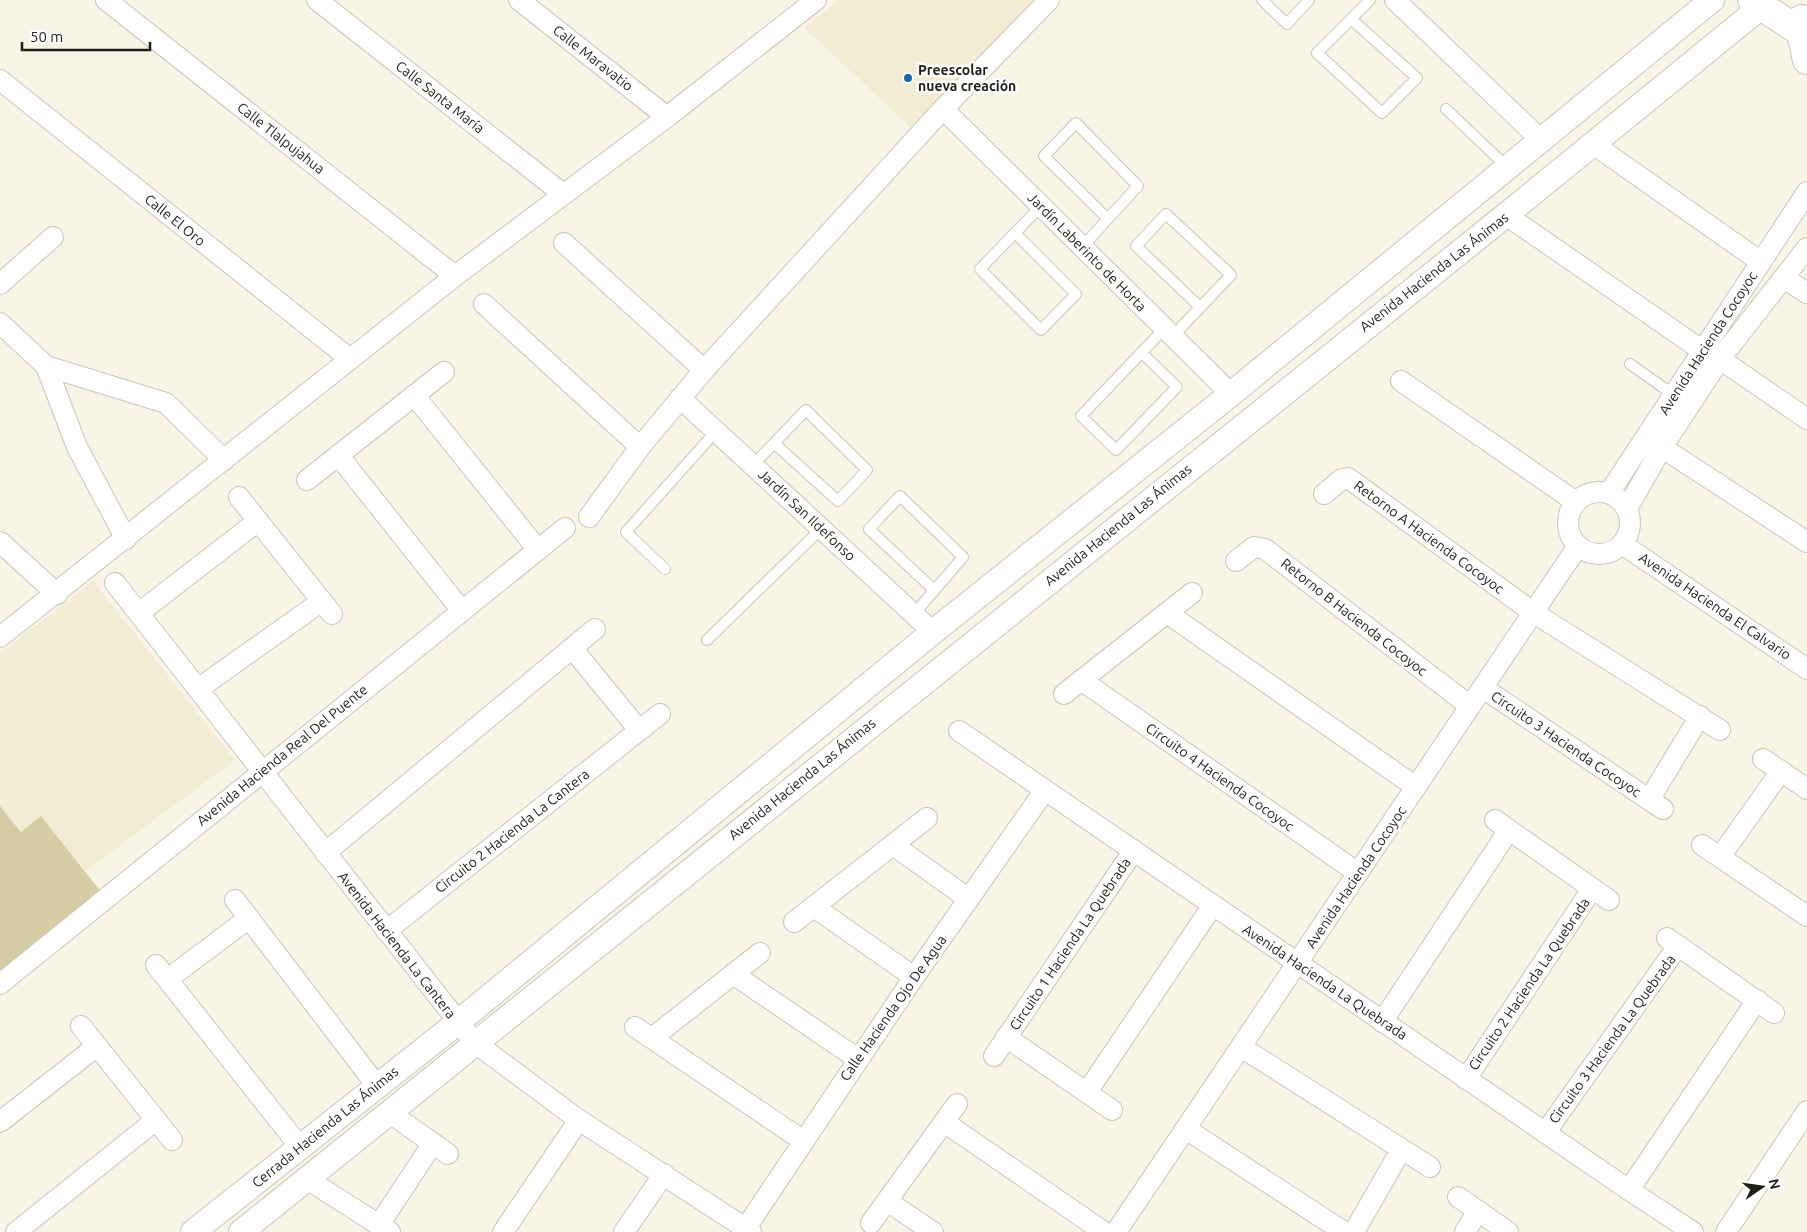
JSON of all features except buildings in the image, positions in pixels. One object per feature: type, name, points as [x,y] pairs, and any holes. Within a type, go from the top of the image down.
[{"type":"main road","points":[[1788,15],[1807,60]]},
{"type":"street","name":"Calle Tlalpujahua","points":[[106,0],[455,276]]},
{"type":"street","name":"Calle Santa María","points":[[317,0],[563,194]]},
{"type":"street","name":"Calle Maravatio","points":[[518,0],[667,117]]},
{"type":"street","points":[[0,637],[57,594],[455,276],[667,117],[816,0]]},
{"type":"street","points":[[589,517],[640,447],[704,370],[943,110],[1049,0]]},
{"type":"street","points":[[1395,0],[1540,139]]},
{"type":"street","points":[[457,1023],[933,632],[1230,394],[1712,0]]},
{"type":"street","name":"Avenida Hacienda Las Ánimas","points":[[474,1042],[1593,144],[1788,15]]},
{"type":"street","name":"Calle El Oro","points":[[0,80],[350,359]]},
{"type":"street","name":"Jardín Laberinto de Horta","points":[[943,110],[1230,394]]},
{"type":"street","points":[[1593,144],[1761,262]]},
{"type":"street","name":"Avenida Hacienda Cocoyoc","points":[[1609,493],[1654,443],[1711,355],[1761,262],[1807,192]]},
{"type":"street","points":[[1506,215],[1807,419]]},
{"type":"street","points":[[0,284],[53,237]]},
{"type":"street","points":[[564,243],[704,370]]},
{"type":"street","name":"Avenida Hacienda Cocoyoc","points":[[1627,509],[1674,395],[1784,278],[1807,248]]},
{"type":"street","points":[[1784,278],[1807,293]]},
{"type":"street","points":[[484,304],[640,447]]},
{"type":"street","points":[[0,323],[46,366],[166,403],[224,460]]},
{"type":"street","points":[[1316,324],[1337,350]]},
{"type":"street","points":[[46,366],[77,448],[126,539]]},
{"type":"street","points":[[306,480],[444,372]]},
{"type":"street","points":[[1401,381],[1576,502]]},
{"type":"street","points":[[414,395],[538,550]]},
{"type":"street","name":"Jardín San Ildefonso","points":[[680,398],[754,464],[933,632]]},
{"type":"street","points":[[1654,443],[1807,542]]},
{"type":"street","points":[[338,455],[462,612]]},
{"type":"street","name":"Retorno A Hacienda Cocoyoc","points":[[1324,494],[1342,479],[1348,478],[1534,613]]},
{"type":"street","points":[[1597,492],[1609,493],[1620,500],[1627,509],[1630,521],[1628,533],[1622,544],[1613,551],[1601,554],[1589,552],[1578,546],[1571,537],[1568,525],[1569,512],[1576,502],[1585,495],[1597,492]]},
{"type":"street","points":[[198,689],[327,608],[240,497]]},
{"type":"street","points":[[139,613],[258,521]]},
{"type":"street","name":"Avenida Hacienda Real Del Puente","points":[[0,984],[565,528]]},
{"type":"street","points":[[0,542],[57,594]]},
{"type":"street","name":"Avenida Hacienda El Calvario","points":[[1622,544],[1807,669]]},
{"type":"street","name":"Avenida Hacienda Cocoyoc","points":[[1116,1232],[1578,546]]},
{"type":"street","name":"Retorno B Hacienda Cocoyoc","points":[[1236,562],[1254,547],[1265,549],[1470,706]]},
{"type":"street","name":"Avenida Hacienda La Cantera","points":[[115,583],[457,1023],[474,1042],[579,1120],[664,1174],[746,1231]]},
{"type":"street","points":[[1064,694],[1192,593]]},
{"type":"street","points":[[1167,613],[1416,787]]},
{"type":"street","points":[[1534,613],[1720,730]]},
{"type":"street","points":[[325,852],[596,629]]},
{"type":"street","points":[[572,648],[639,730]]},
{"type":"street","name":"Circuito 4 Hacienda Cocoyoc","points":[[1081,680],[1358,873]]},
{"type":"street","name":"Circuito 3 Hacienda Cocoyoc","points":[[1483,688],[1656,804],[1700,716]]},
{"type":"street","name":"Circuito 2 Hacienda La Cantera","points":[[386,931],[660,714]]},
{"type":"street","name":"Avenida Hacienda La Quebrada","points":[[959,731],[1382,1022],[1693,1232]]},
{"type":"street","points":[[1763,759],[1807,789]]},
{"type":"street","points":[[1720,857],[1780,771]]},
{"type":"street","name":"Calle Hacienda Ojo De Agua","points":[[746,1231],[802,1140],[1045,790]]},
{"type":"street","points":[[794,922],[927,818]]},
{"type":"street","name":"Circuito 2 Hacienda La Quebrada","points":[[1382,1022],[1502,825],[1609,900]]},
{"type":"street","points":[[894,845],[969,898]]},
{"type":"street","points":[[1702,845],[1807,916]]},
{"type":"street","name":"Circuito 1 Hacienda La Quebrada","points":[[994,1056],[1134,850]]},
{"type":"street","name":"Circuito 2 Hacienda La Quebrada","points":[[1466,1079],[1592,888]]},
{"type":"street","points":[[235,900],[377,1086]]},
{"type":"street","points":[[1086,1092],[1213,906]]},
{"type":"street","points":[[814,907],[914,977]]},
{"type":"street","points":[[249,918],[162,972],[300,1147]]},
{"type":"street","name":"Circuito 3 Hacienda La Quebrada","points":[[1545,1133],[1673,942],[1774,1013]]},
{"type":"street","points":[[652,1038],[760,953]]},
{"type":"street","points":[[733,974],[858,1059]]},
{"type":"street","points":[[1629,1190],[1757,1000]]},
{"type":"street","name":"Cerrada Hacienda Las Ánimas","points":[[193,1232],[457,1023]]},
{"type":"street","points":[[81,1026],[172,1140]]},
{"type":"street","points":[[635,1027],[802,1140]]},
{"type":"street","name":"Circuito 1 Hacienda La Quebrada","points":[[1006,1037],[1112,1110]]},
{"type":"street","name":"Cerrada Hacienda Las Ánimas","points":[[240,1232],[390,1113],[474,1042]]},
{"type":"street","points":[[0,1122],[97,1046]]},
{"type":"street","points":[[1240,1048],[1430,1167]]},
{"type":"street","points":[[871,1223],[957,1104]]},
{"type":"street","points":[[1726,1232],[1807,1110]]},
{"type":"street","points":[[307,1179],[385,1228],[440,1148],[390,1113]]},
{"type":"street","points":[[16,1232],[156,1120]]},
{"type":"street","points":[[502,1232],[579,1120]]},
{"type":"street","points":[[944,1122],[1104,1232]]},
{"type":"street","points":[[1186,1129],[1344,1232]]},
{"type":"street","points":[[1354,1232],[1401,1150]]},
{"type":"street","points":[[624,1232],[664,1174]]},
{"type":"street","points":[[1458,1197],[1508,1232]]},
{"type":"street","points":[[887,1201],[933,1232]]},
{"type":"street","points":[[1464,1232],[1478,1211]]},
{"type":"lane","points":[[1262,0],[1287,24],[1309,0]]},
{"type":"lane","points":[[1352,19],[1416,78],[1382,113],[1317,53],[1370,0]]},
{"type":"lane","points":[[1446,109],[1507,167]]},
{"type":"lane","points":[[1082,247],[1108,219],[1138,186],[1076,123],[1044,156],[1108,219]]},
{"type":"lane","points":[[1014,233],[1076,294],[1041,330],[980,269],[1014,233],[1040,206]]},
{"type":"lane","points":[[1142,353],[1177,387],[1116,450],[1081,416],[1142,353],[1200,307],[1231,275],[1166,214],[1136,246],[1200,307]]},
{"type":"lane","points":[[1630,364],[1674,395]]},
{"type":"lane","points":[[754,464],[774,442],[806,410],[867,470],[838,501],[774,442]]},
{"type":"lane","points":[[664,569],[626,532],[717,430]]},
{"type":"lane","points":[[914,614],[963,557],[900,496],[869,529],[934,590]]},
{"type":"lane","points":[[707,640],[822,528]]},
{"type":"shaded area","name":"Preescolar nueva creación","points":[[839,0],[1034,0],[910,127],[804,28]]},
{"type":"shaded area","points":[[93,581],[235,760],[86,871],[41,817],[22,832],[0,806],[0,653]]},
{"type":"shaded area","points":[[0,806],[21,832],[41,816],[102,893],[0,976]]},
{"type":"place","name":"Preescolar nueva creación","points":[[908,78]]}]
